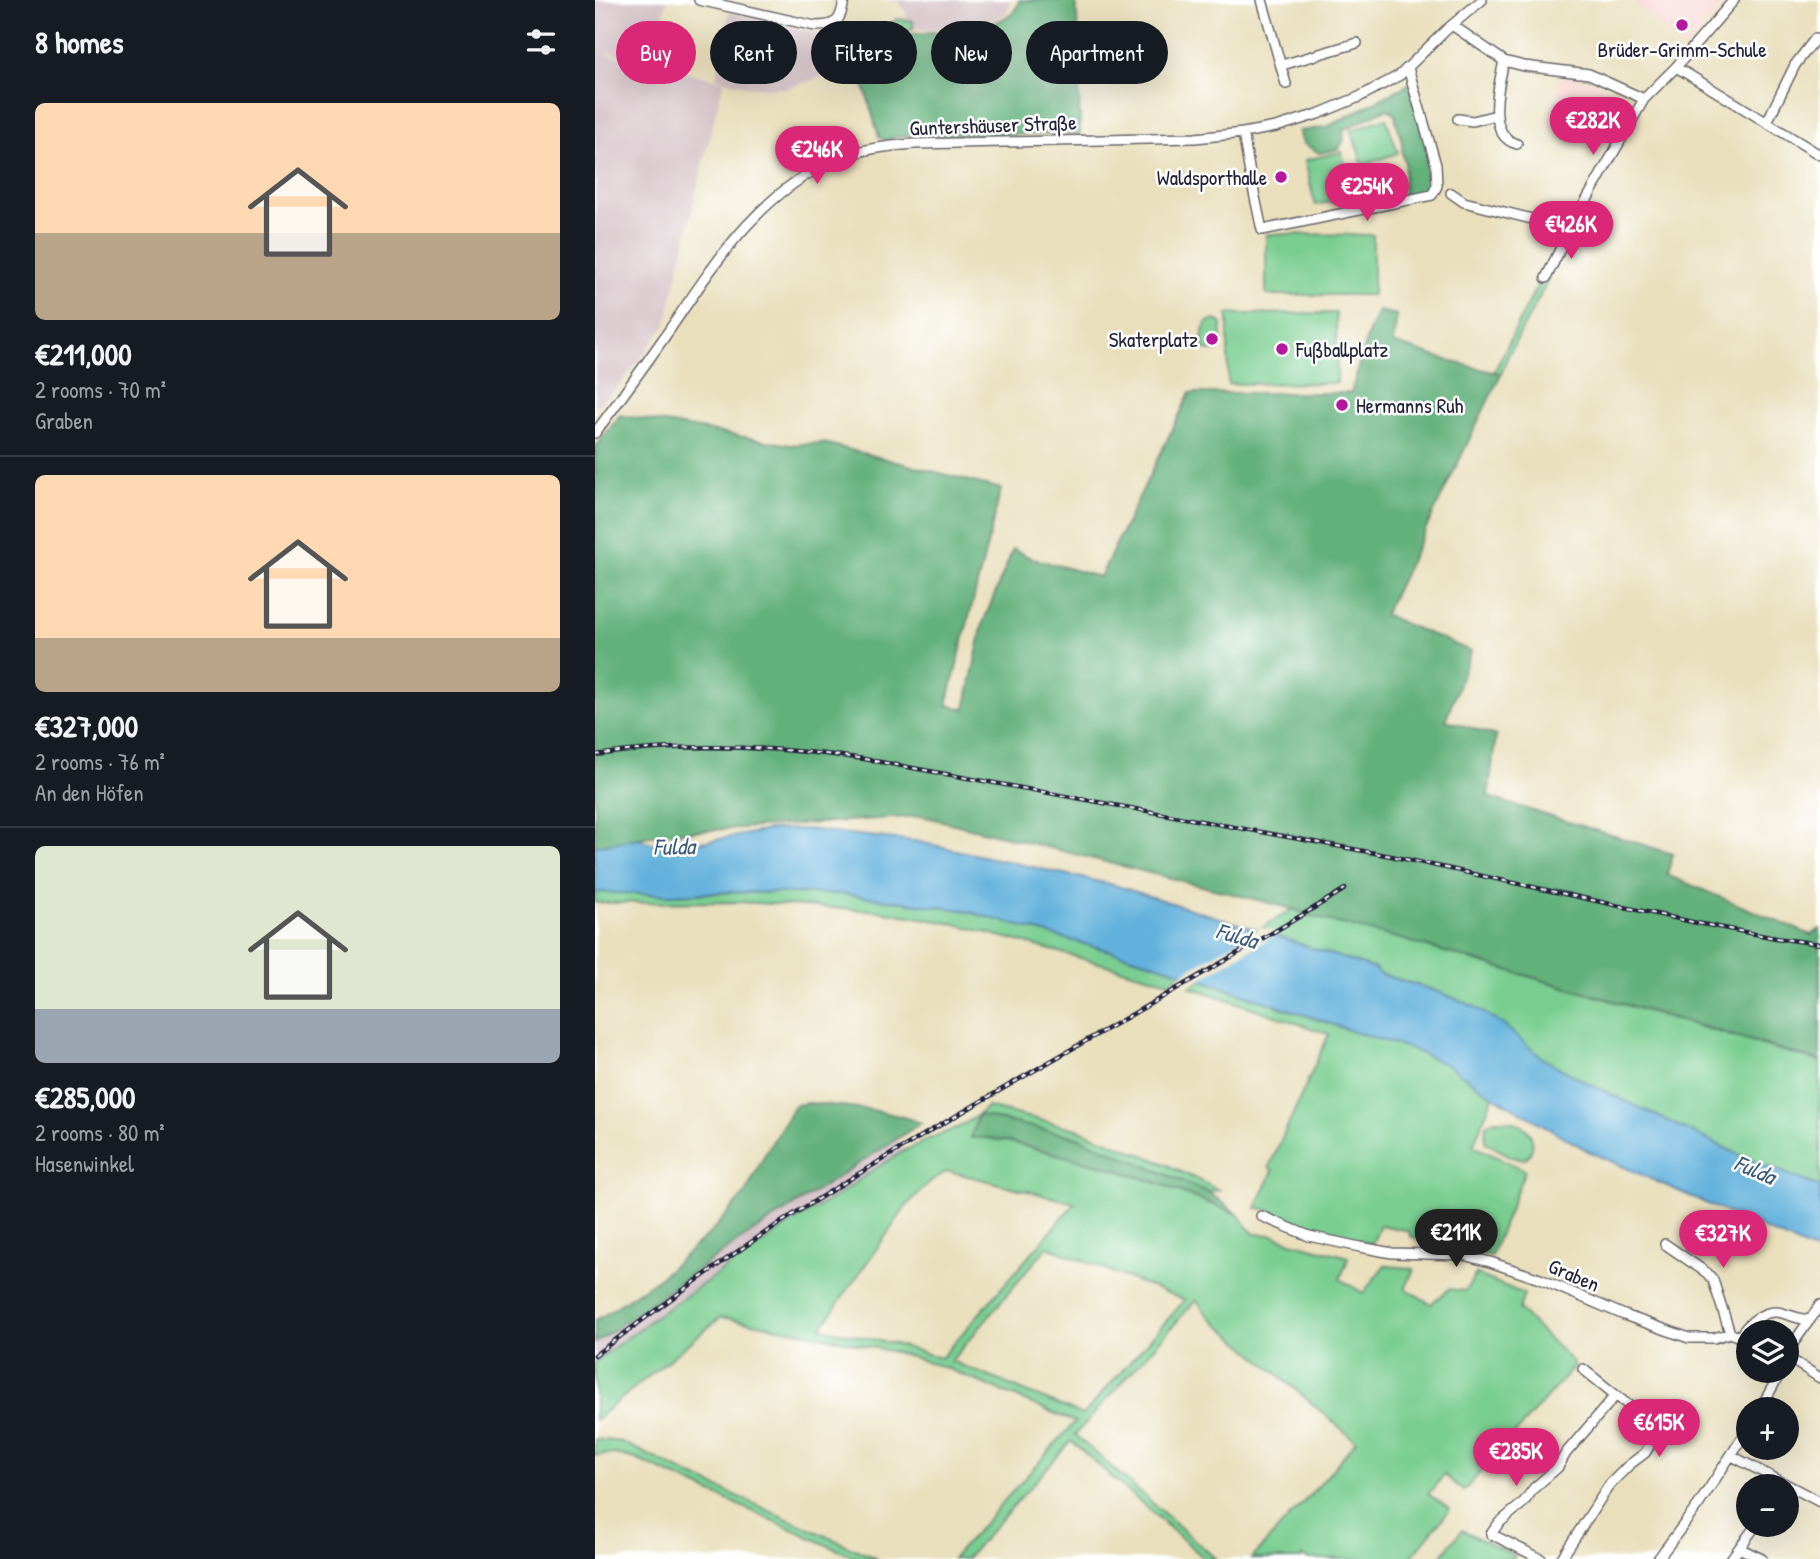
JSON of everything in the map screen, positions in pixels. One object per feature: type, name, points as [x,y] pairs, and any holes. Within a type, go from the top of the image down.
[{"type":"street","points":[[699,0],[815,26],[833,25],[839,19],[844,0]]},
{"type":"street","points":[[1262,0],[1286,84]]},
{"type":"street","name":"Guntershäuser Straße","points":[[595,433],[754,216],[796,181],[838,158],[876,147],[914,144],[1195,138],[1276,127],[1359,97],[1400,75],[1482,0]]},
{"type":"street","points":[[1546,278],[1569,231],[1644,99],[1676,67],[1734,0]]},
{"type":"street","points":[[1452,25],[1504,61],[1589,74],[1644,99]]},
{"type":"street","points":[[1767,122],[1795,65],[1815,39]]},
{"type":"street","points":[[1282,65],[1357,43]]},
{"type":"street","points":[[1504,61],[1497,92],[1496,115],[1505,138],[1517,144]]},
{"type":"street","points":[[1676,67],[1820,155]]},
{"type":"street","points":[[1243,133],[1262,230],[1432,195],[1437,186],[1436,166],[1408,68]]},
{"type":"street","points":[[1458,119],[1473,121],[1496,115]]},
{"type":"street","points":[[1451,193],[1464,202],[1569,231]]},
{"type":"street","name":"Graben","points":[[1261,1216],[1309,1236],[1360,1247],[1392,1253],[1463,1255],[1490,1262],[1689,1338],[1714,1338],[1730,1333]]},
{"type":"street","points":[[1665,1244],[1713,1280],[1730,1333],[1736,1336]]},
{"type":"street","points":[[1799,1335],[1820,1305]]},
{"type":"street","points":[[1755,1320],[1763,1314],[1779,1312],[1810,1320]]},
{"type":"street","points":[[1799,1365],[1820,1378]]},
{"type":"street","points":[[1561,1559],[1610,1485],[1645,1453],[1655,1431],[1653,1426],[1583,1369]]},
{"type":"street","points":[[1541,1559],[1491,1534],[1499,1523],[1523,1503],[1534,1488],[1558,1467],[1615,1396]]},
{"type":"street","points":[[1658,1559],[1736,1449]]},
{"type":"street","points":[[1732,1456],[1766,1474]]},
{"type":"street","points":[[1799,1492],[1820,1502]]},
{"type":"street","points":[[1731,1559],[1747,1537]]},
{"type":"street","points":[[1739,1548],[1762,1559]]},
{"type":"shaded area","points":[[595,0],[667,0],[662,21],[616,21],[616,54],[607,54],[616,56],[616,84],[696,84],[696,75],[710,78],[710,84],[723,84],[666,325],[617,388],[595,406]]},
{"type":"shaded area","points":[[880,0],[1011,0],[1006,14],[989,21],[931,21],[931,28],[917,29],[917,21],[907,21],[906,11],[898,2]]},
{"type":"shaded area","name":"Brüder-Grimm-Schule","points":[[1632,0],[1727,0],[1684,49]]},
{"type":"shaded area","points":[[729,12],[766,21],[727,21]]},
{"type":"shaded area","points":[[797,28],[811,32],[811,80],[784,89],[739,84],[797,84]]},
{"type":"shaded area","points":[[1561,76],[1591,80],[1634,102],[1611,144],[1548,127]]},
{"type":"shaded area","points":[[897,1139],[904,1151],[655,1317],[595,1362],[595,1343],[730,1247]]},
{"type":"green space","points":[[1019,0],[1076,0],[1077,21],[1026,21],[1026,84],[1079,84],[1080,134],[909,135],[884,140],[879,137],[864,84],[917,84],[917,34],[931,32],[931,84],[1012,84],[1012,21],[998,21],[1011,15]]},
{"type":"green space","points":[[1409,84],[1432,163],[1433,187],[1415,194],[1403,194],[1405,163],[1392,111],[1386,109],[1343,130],[1344,139],[1339,149],[1319,153],[1303,143],[1299,131],[1327,127]]},
{"type":"green space","points":[[1386,118],[1398,153],[1363,165],[1351,130]]},
{"type":"green space","points":[[1342,152],[1352,198],[1315,205],[1305,160]]},
{"type":"green space","points":[[1392,168],[1397,184],[1364,195],[1359,178]]},
{"type":"green space","name":"Fußballplatz","points":[[1266,234],[1373,235],[1373,295],[1266,295]]},
{"type":"green space","points":[[1543,274],[1549,279],[1501,374],[1494,372]]},
{"type":"green space","points":[[1378,311],[1397,315],[1393,343],[1501,374],[1384,615],[1471,651],[1446,720],[1496,736],[1488,797],[1673,854],[1667,875],[1811,935],[1820,929],[1820,1061],[1293,909],[922,816],[668,833],[595,846],[595,448],[620,415],[790,445],[824,443],[1001,489],[947,705],[965,709],[983,623],[1013,549],[1031,558],[1100,577],[1190,393],[1351,393]]},
{"type":"green space","name":"Fußballplatz","points":[[1336,313],[1337,383],[1228,384],[1228,314]]},
{"type":"green space","name":"Skaterplatz","points":[[1213,320],[1222,324],[1221,346],[1217,350],[1209,351],[1204,349],[1203,336],[1207,322]]},
{"type":"green space","points":[[595,892],[673,895],[730,892],[845,894],[962,910],[1183,973],[1169,982],[955,924],[880,911],[739,902],[595,903]]},
{"type":"green space","points":[[1293,909],[1820,1062],[1820,1187],[1746,1158],[1587,1083],[1542,1058],[1473,1006],[1436,991],[1380,974],[1375,969],[1258,930]]},
{"type":"green space","points":[[1201,980],[1412,1049],[1449,1066],[1493,1096],[1473,1146],[1525,1170],[1491,1256],[1420,1239],[1410,1236],[1409,1231],[1380,1225],[1372,1244],[1319,1232],[1266,1209],[1256,1208],[1273,1171],[1269,1167],[1329,1034],[1190,987]]},
{"type":"green space","points":[[809,1103],[880,1112],[921,1123],[730,1247],[595,1343],[595,1319],[659,1278],[710,1233],[745,1194],[765,1154],[795,1105]]},
{"type":"green space","points":[[987,1107],[1077,1129],[1161,1162],[1219,1190],[1208,1192],[1077,1137],[978,1115]]},
{"type":"green space","points":[[978,1115],[971,1138],[1005,1141],[1108,1167],[1238,1214],[1255,1234],[1273,1235],[1349,1257],[1340,1279],[1363,1293],[1385,1265],[1414,1269],[1405,1288],[1431,1304],[1449,1289],[1465,1291],[1476,1274],[1524,1294],[1519,1310],[1572,1361],[1574,1367],[1464,1491],[1444,1475],[1428,1494],[1450,1509],[1410,1559],[1307,1559],[1303,1556],[1300,1559],[1251,1559],[1356,1441],[1208,1315],[1196,1300],[1075,1435],[1216,1559],[1205,1559],[1071,1441],[966,1559],[952,1559],[1075,1422],[946,1368],[902,1354],[822,1336],[721,1317],[595,1420],[595,1362],[655,1317],[873,1170],[904,1151],[957,1128]],"holes":[[[948,1171],[1075,1203],[941,1358],[895,1344],[821,1328],[908,1204],[931,1181]],[[1047,1247],[1185,1300],[1083,1415],[951,1361]]]},
{"type":"green space","points":[[978,1115],[1077,1137],[1208,1192],[1238,1214],[1108,1167],[1005,1141],[971,1138]]},
{"type":"green space","points":[[1494,1120],[1514,1122],[1527,1130],[1532,1144],[1525,1159],[1512,1157],[1485,1142],[1486,1125]]},
{"type":"green space","points":[[595,1439],[622,1442],[877,1559],[858,1559],[636,1459],[615,1454],[595,1455]]},
{"type":"green space","points":[[1462,1530],[1515,1556],[1513,1559],[1439,1559]]},
{"type":"water","name":"Fulda","points":[[803,829],[915,841],[1114,885],[1375,969],[1380,974],[1436,991],[1473,1006],[1505,1026],[1542,1058],[1587,1083],[1746,1158],[1820,1187],[1820,1254],[1590,1152],[1493,1096],[1449,1066],[1412,1049],[1150,962],[962,910],[845,894],[730,892],[673,895],[595,892],[595,846],[639,838],[650,842],[683,844],[769,830]]},
{"type":"pier","points":[[1261,927],[1278,933],[1195,982],[1178,976]]},
{"type":"railway","points":[[595,755],[662,748],[729,747],[864,759],[1391,856],[1697,923],[1820,944]]},
{"type":"railway","points":[[595,1355],[718,1265],[794,1214],[930,1131],[1345,889]]},
{"type":"place","name":"Brüder-Grimm-Schule","points":[[1682,25]]},
{"type":"place","name":"Waldsporthalle","points":[[1281,177]]},
{"type":"place","name":"Skaterplatz","points":[[1212,339]]},
{"type":"place","name":"Fußballplatz","points":[[1282,349]]},
{"type":"place","name":"Hermanns Ruh","points":[[1342,405]]}]
